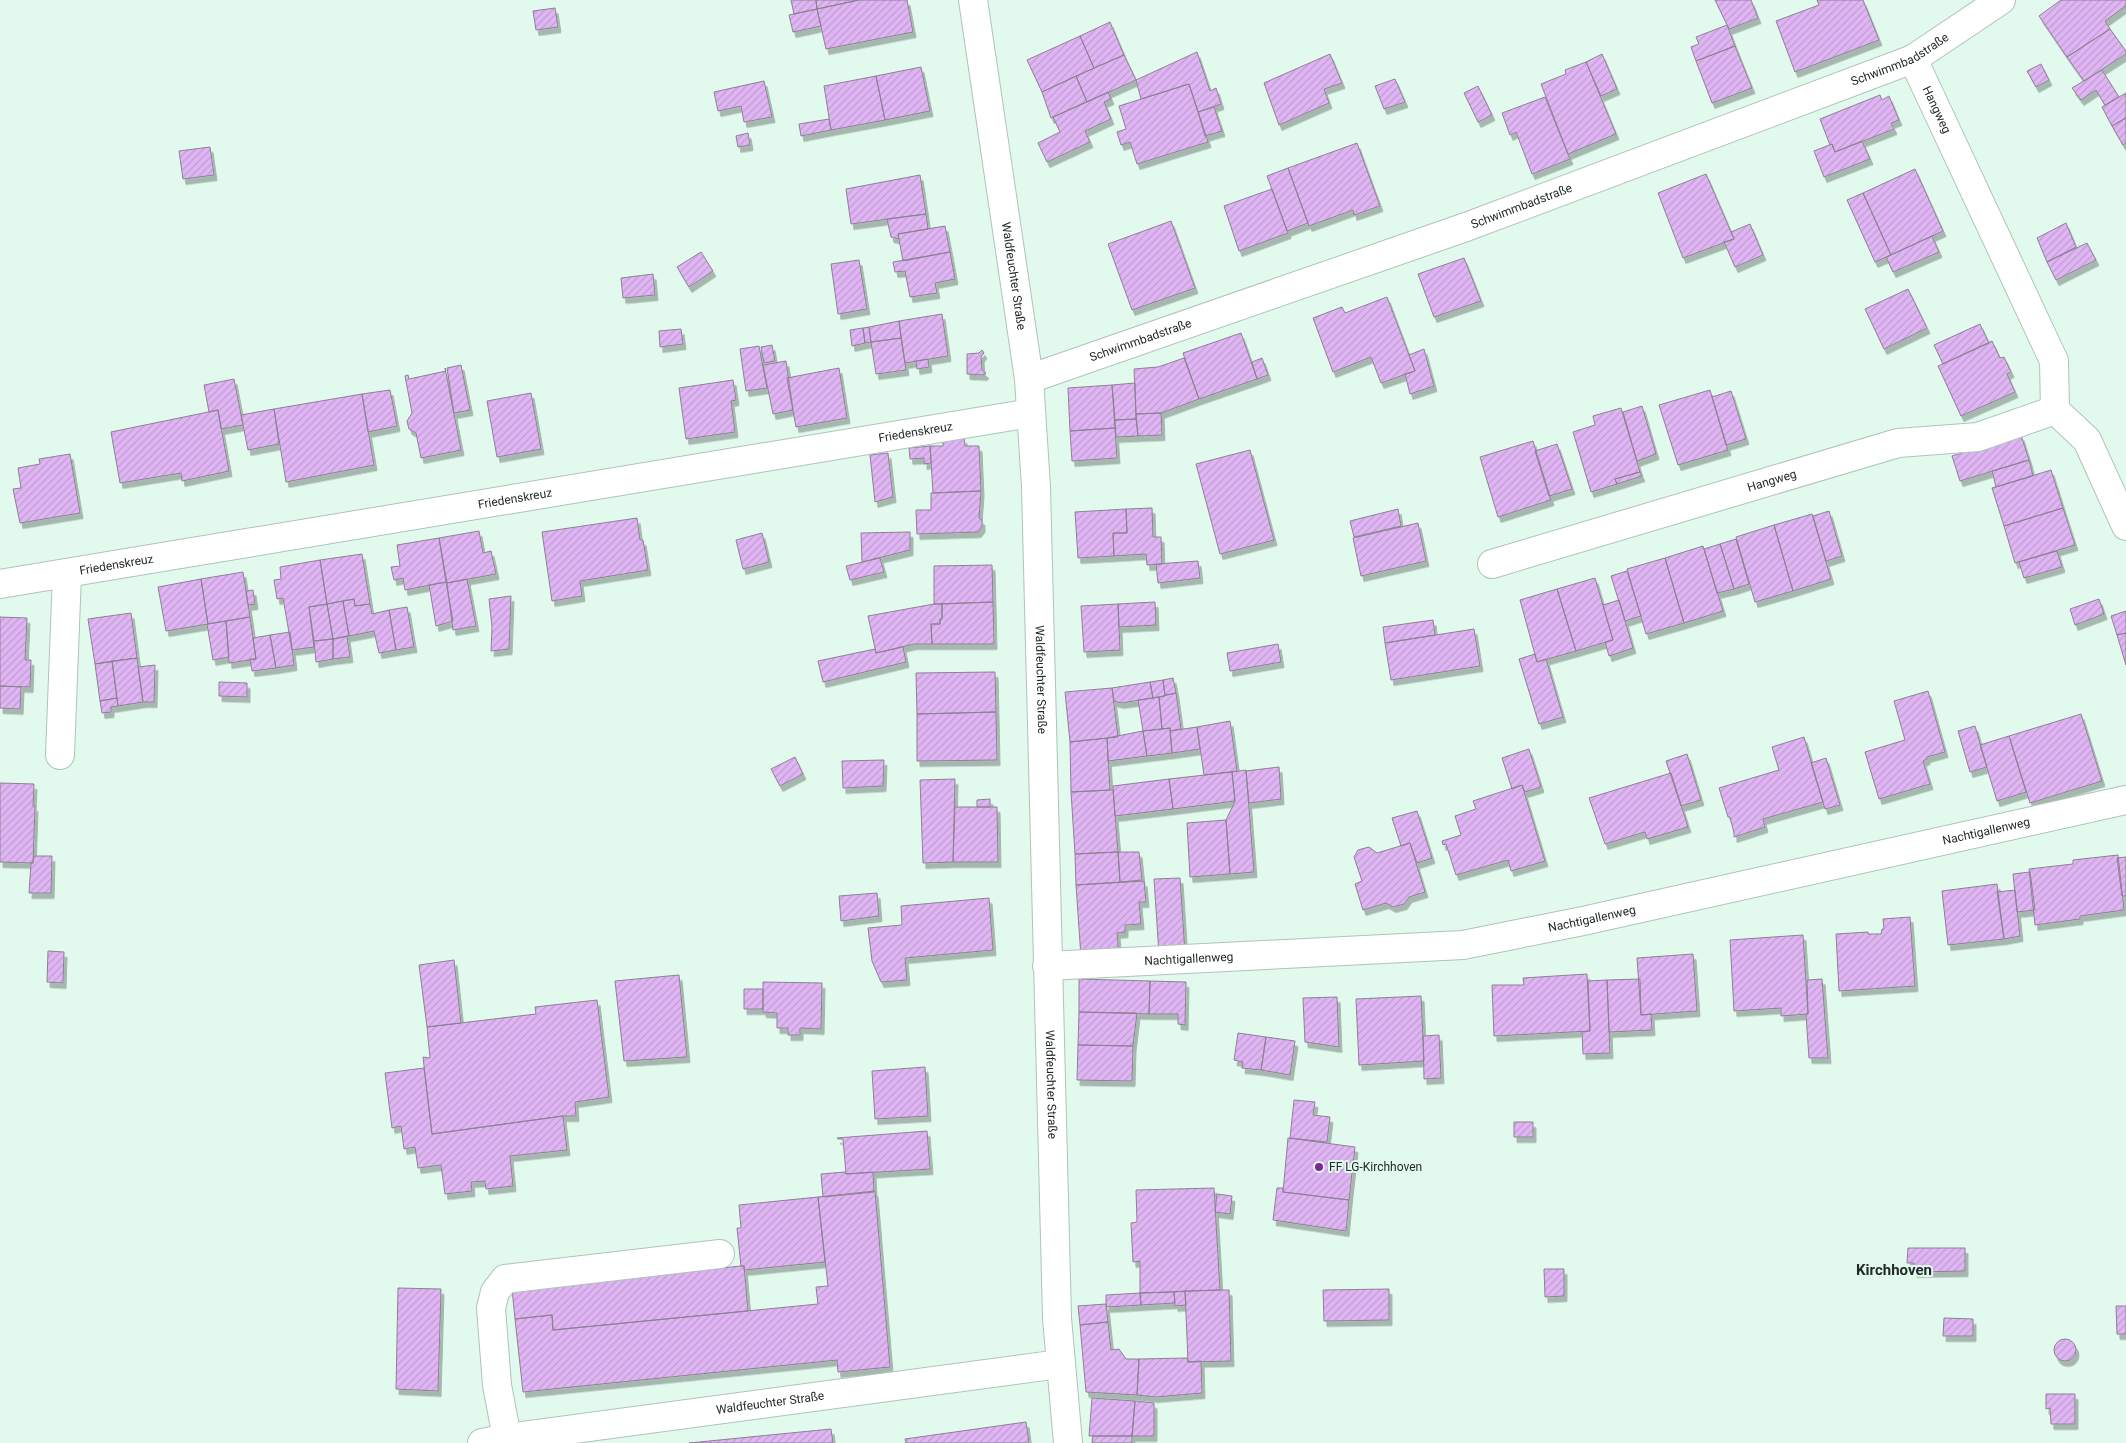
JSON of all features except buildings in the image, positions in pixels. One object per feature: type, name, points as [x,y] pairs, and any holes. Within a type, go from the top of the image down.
[{"type":"street","name":"Waldfeuchter Straße","points":[[973,0],[1029,379],[1036,487],[1052,1172],[1060,1364],[1068,1443]]},
{"type":"street","name":"Schwimmbadstraße","points":[[1029,379],[1466,227],[1913,59],[2001,0]]},
{"type":"street","name":"Hangweg","points":[[1492,564],[1898,443],[1978,437],[2055,410],[2054,361],[1913,59]]},
{"type":"street","points":[[2055,410],[2087,440],[2126,526]]},
{"type":"street","name":"Friedenskreuz","points":[[0,584],[1031,413]]},
{"type":"street","points":[[60,755],[67,574]]},
{"type":"street","name":"Nachtigallenweg","points":[[1047,966],[1463,945],[1583,921],[2126,800]]},
{"type":"street","points":[[494,1440],[497,1385],[491,1308],[495,1292],[505,1279],[720,1254]]},
{"type":"street","name":"Waldfeuchter Straße","points":[[494,1440],[1060,1364]]},
{"type":"place","name":"FF LG-Kirchhoven","points":[[1319,1167]]},
{"type":"district","name":"Kirchhoven","points":[[1894,1270]]}]
